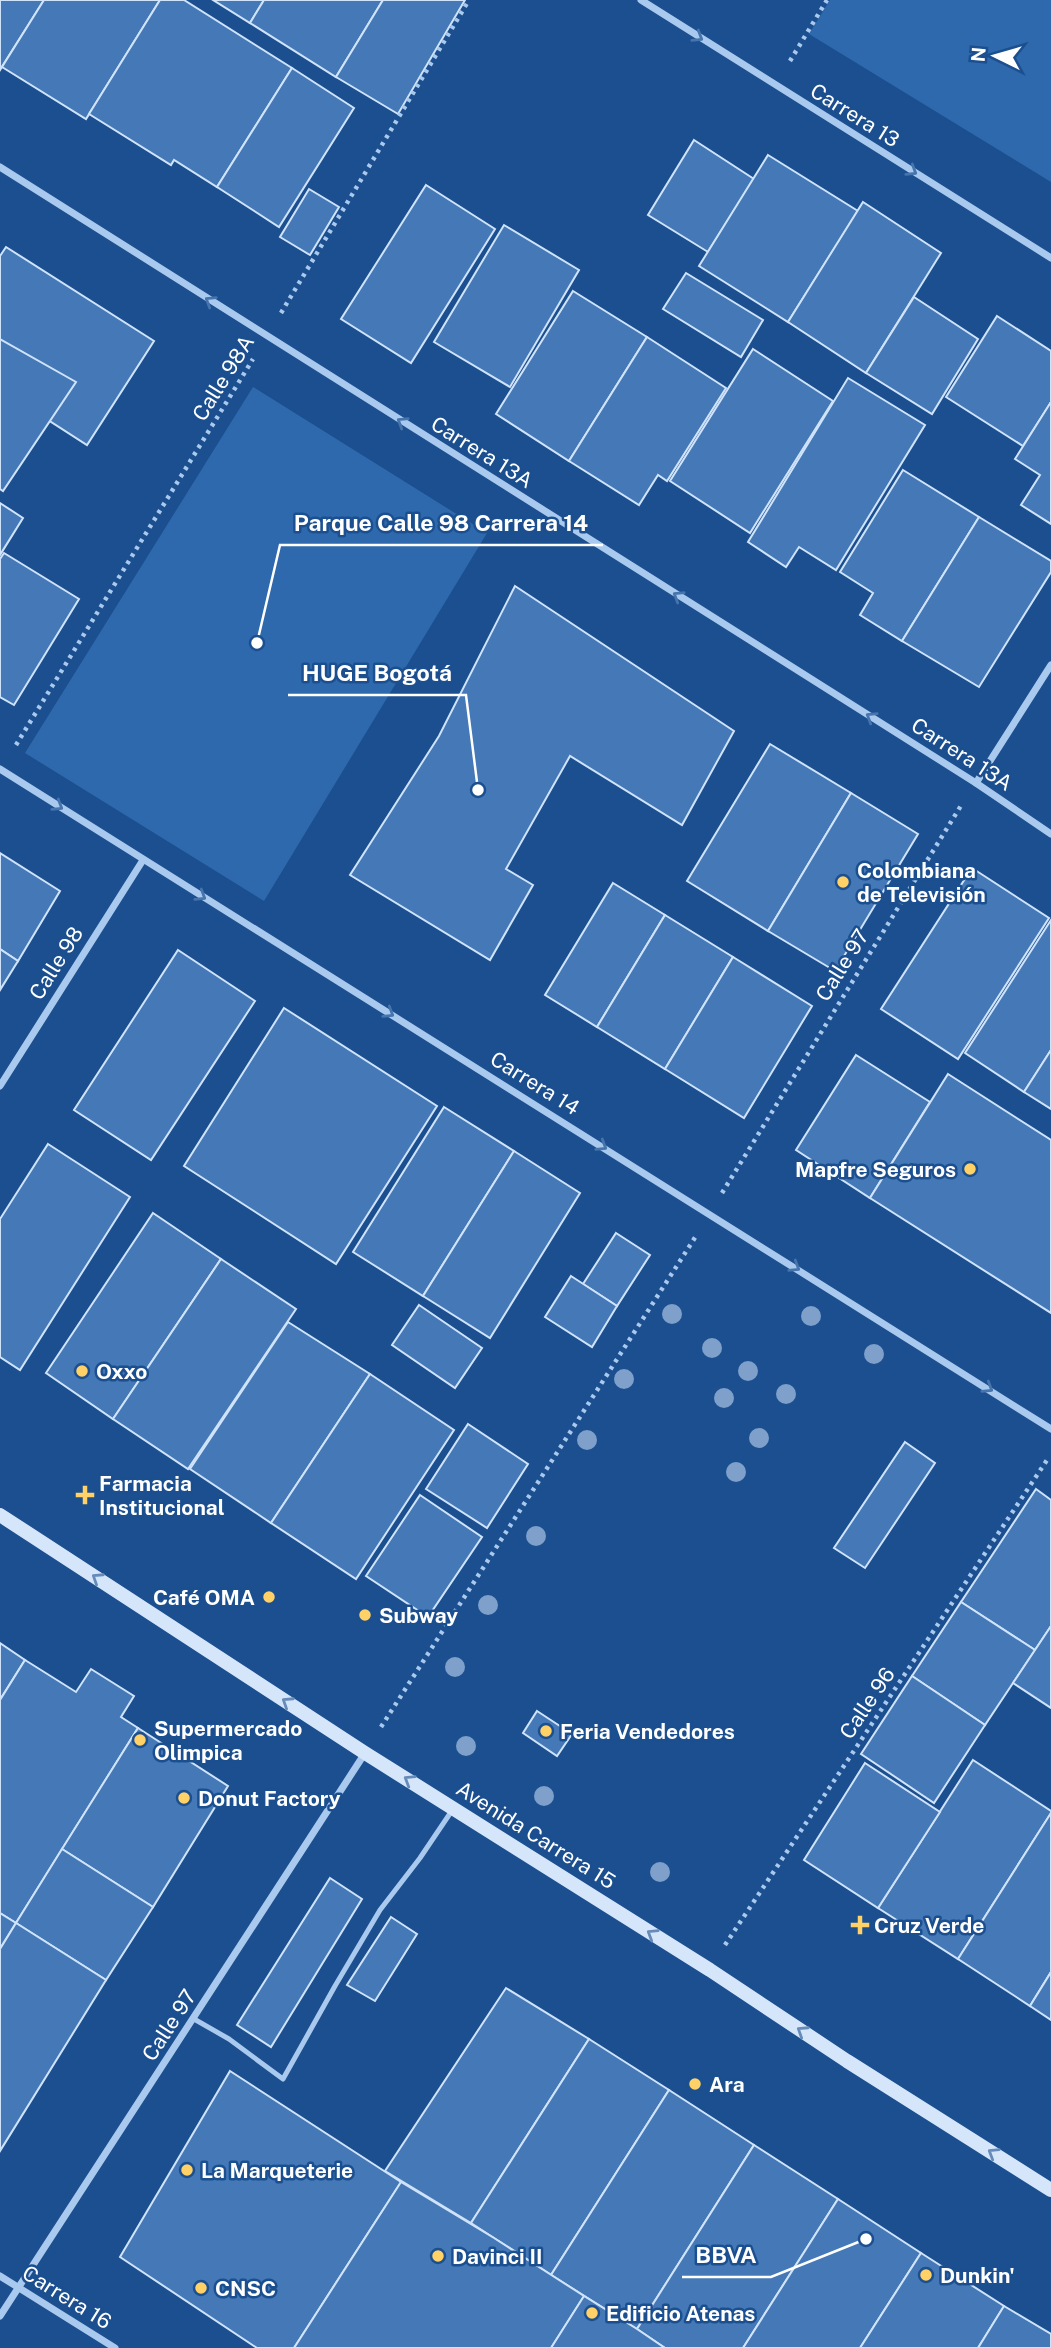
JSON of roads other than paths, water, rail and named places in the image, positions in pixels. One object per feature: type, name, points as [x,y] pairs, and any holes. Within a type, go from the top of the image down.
[{"type":"main road","name":"Avenida Carrera 15","points":[[0,1515],[365,1753],[710,1970],[1051,2190]]},
{"type":"street","name":"Carrera 13","points":[[641,0],[1051,258]]},
{"type":"street","name":"Carrera 13A","points":[[0,167],[976,783],[1051,834]]},
{"type":"street","points":[[976,783],[1051,665]]},
{"type":"street","name":"Carrera 14","points":[[0,770],[1051,1429]]},
{"type":"street","name":"Calle 98","points":[[0,1086],[143,860]]},
{"type":"street","name":"Calle 97","points":[[0,2316],[365,1753]]},
{"type":"street","name":"Carrera 16","points":[[0,2276],[115,2348]]},
{"type":"lane","points":[[194,2019],[229,2039],[283,2079],[380,1910],[454,1808]]},
{"type":"place","name":"Parque Calle 98 Carrera 14","points":[[257,643]]},
{"type":"place","name":"HUGE Bogotá","points":[[478,790]]},
{"type":"place","name":"Colombiana de Televisión","points":[[843,882]]},
{"type":"place","name":"Mapfre Seguros","points":[[970,1169]]},
{"type":"place","name":"Oxxo","points":[[82,1371]]},
{"type":"place","name":"Farmacia Institucional","points":[[85,1495]]},
{"type":"place","name":"Café OMA","points":[[269,1597]]},
{"type":"place","name":"Subway","points":[[365,1615]]},
{"type":"place","name":"Feria Vendedores","points":[[546,1731]]},
{"type":"place","name":"Supermercado Olimpica","points":[[140,1740]]},
{"type":"place","name":"Donut Factory","points":[[184,1798]]},
{"type":"place","name":"Cruz Verde","points":[[860,1925]]},
{"type":"place","name":"Ara","points":[[695,2084]]},
{"type":"place","name":"La Marqueterie","points":[[187,2170]]},
{"type":"place","name":"BBVA","points":[[866,2239]]},
{"type":"place","name":"Davinci II","points":[[438,2256]]},
{"type":"place","name":"Dunkin'","points":[[926,2275]]},
{"type":"place","name":"CNSC","points":[[201,2288]]},
{"type":"place","name":"Edificio Atenas","points":[[592,2313]]}]
